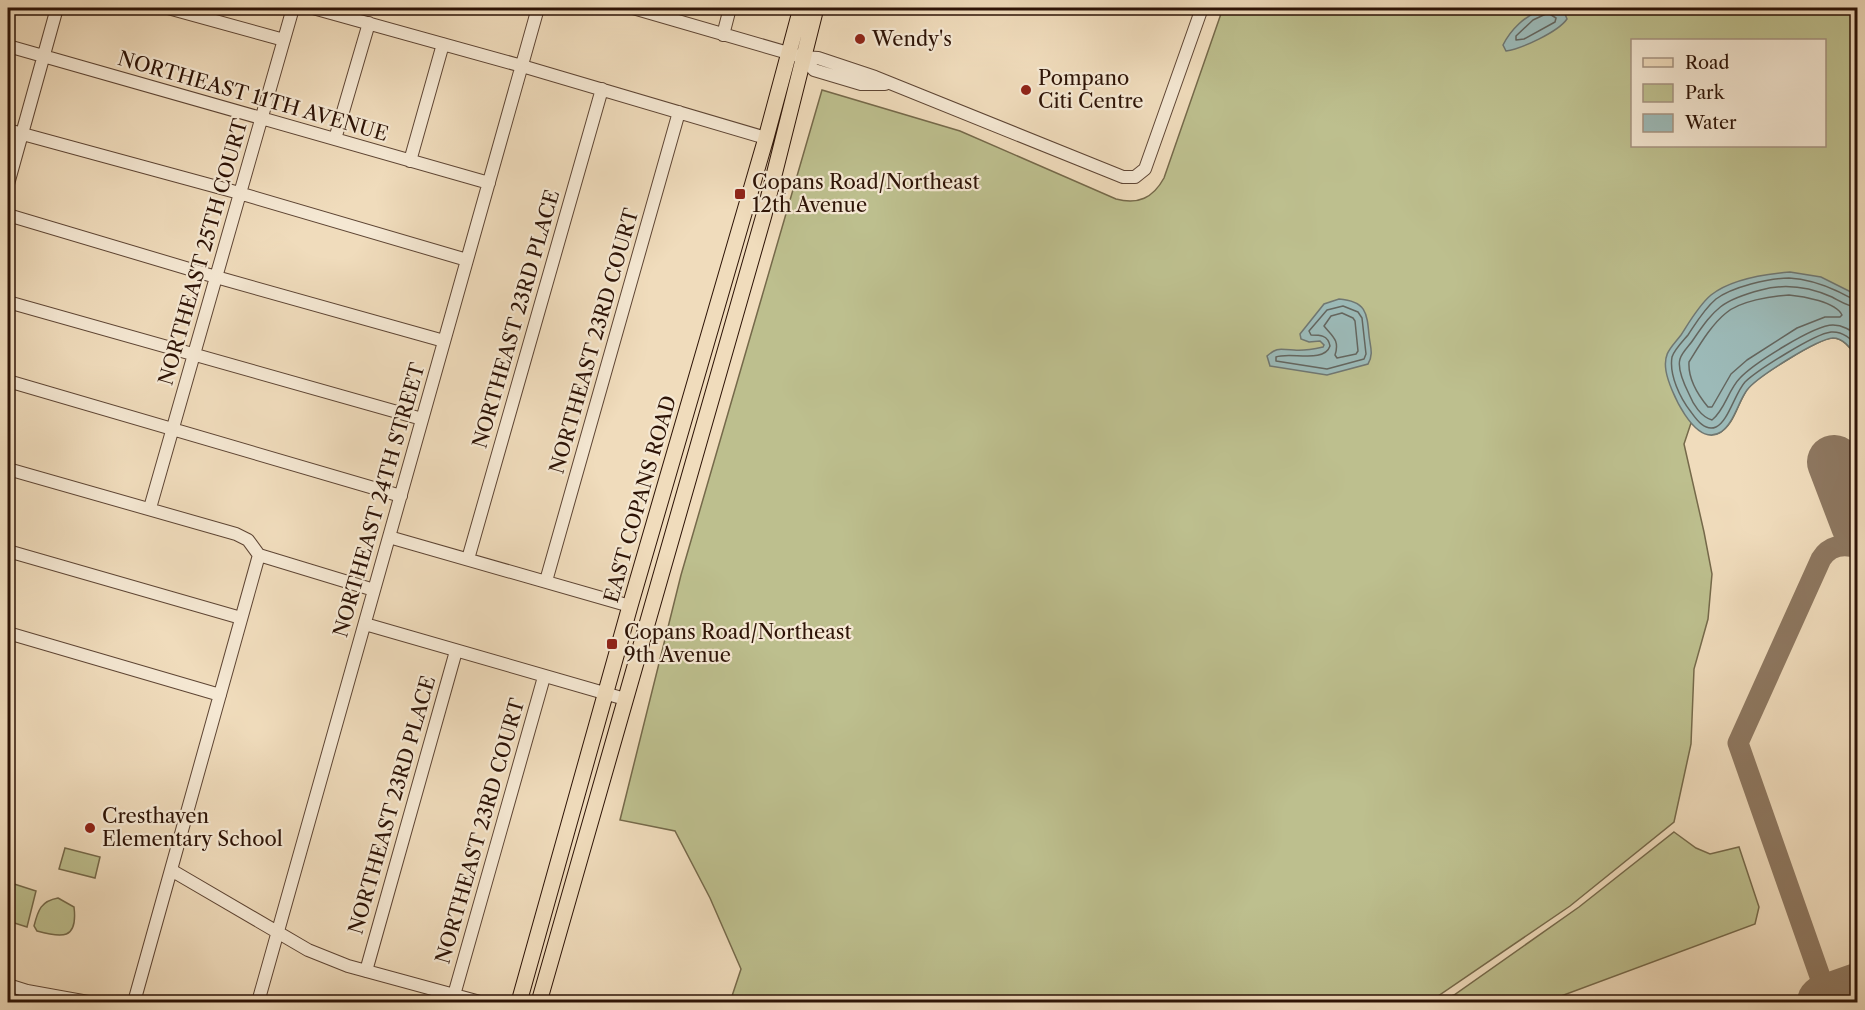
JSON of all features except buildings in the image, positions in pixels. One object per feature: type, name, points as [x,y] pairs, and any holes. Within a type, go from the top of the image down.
[{"type":"main road","name":"EAST COPANS ROAD","points":[[539,1002],[764,215],[795,55],[801,8]]},
{"type":"main road","name":"EAST COPANS ROAD","points":[[519,1002],[630,606],[766,138],[795,55],[816,8]]},
{"type":"street","points":[[8,184],[57,8]]},
{"type":"street","points":[[168,8],[284,40]]},
{"type":"street","name":"NORTHEAST 25TH COURT","points":[[150,508],[293,8]]},
{"type":"street","points":[[313,8],[522,66],[766,138]]},
{"type":"street","name":"NORTHEAST 24TH STREET","points":[[258,1002],[538,8]]},
{"type":"street","points":[[635,8],[795,55],[814,70],[861,84],[886,83],[1123,177],[1135,177],[1145,169],[1202,8]]},
{"type":"street","points":[[723,35],[730,8]]},
{"type":"street","points":[[336,139],[369,23]]},
{"type":"street","points":[[410,161],[443,44]]},
{"type":"street","name":"NORTHEAST 11TH AVENUE","points":[[8,46],[489,183]]},
{"type":"street","name":"NORTHEAST 23RD PLACE","points":[[468,559],[602,89]]},
{"type":"street","name":"NORTHEAST 23RD COURT","points":[[546,581],[679,112]]},
{"type":"street","points":[[8,130],[467,260]]},
{"type":"street","points":[[8,215],[216,277],[444,341]]},
{"type":"street","points":[[8,302],[422,418]]},
{"type":"street","points":[[8,381],[400,496]]},
{"type":"street","points":[[8,469],[236,534],[248,540],[259,555],[374,590]]},
{"type":"street","points":[[389,537],[630,606]]},
{"type":"street","points":[[8,551],[241,618]]},
{"type":"street","points":[[134,1002],[259,555]]},
{"type":"street","points":[[364,624],[626,699]]},
{"type":"street","points":[[8,633],[220,695]]},
{"type":"street","name":"NORTHEAST 23RD PLACE","points":[[366,971],[456,651]]},
{"type":"street","name":"NORTHEAST 23RD COURT","points":[[454,995],[544,676]]},
{"type":"street","points":[[171,870],[277,934],[333,961],[480,1002]]},
{"type":"street","points":[[8,986],[26,997],[88,1002]]},
{"type":"green space","points":[[1223,8],[1857,8],[1857,357],[1847,344],[1840,340],[1832,338],[1825,340],[1789,359],[1749,387],[1733,418],[1719,433],[1707,434],[1691,423],[1684,444],[1712,574],[1708,619],[1694,669],[1691,744],[1674,822],[1570,906],[1438,996],[1413,1002],[730,1002],[741,969],[710,898],[675,831],[620,820],[681,575],[822,90],[960,131],[1116,199],[1138,200],[1150,195],[1160,185]]},
{"type":"green space","points":[[1674,832],[1696,848],[1710,854],[1739,847],[1759,907],[1755,924],[1545,1002],[1434,1002],[1454,995],[1579,907]]},
{"type":"green space","points":[[65,848],[100,857],[95,878],[59,869]]},
{"type":"green space","points":[[8,882],[36,891],[27,927],[8,921]]},
{"type":"green space","points":[[58,898],[74,907],[75,918],[71,931],[54,935],[37,931],[34,926],[41,907],[48,901]]},
{"type":"water","points":[[1541,10],[1554,10],[1565,14],[1567,19],[1539,39],[1506,51],[1503,45],[1514,28],[1524,19]]},
{"type":"water","points":[[1790,272],[1821,277],[1857,295],[1857,357],[1847,344],[1837,338],[1814,345],[1753,384],[1744,395],[1733,418],[1721,432],[1711,435],[1702,432],[1685,415],[1672,391],[1665,365],[1669,351],[1703,304],[1719,289],[1749,278]]},
{"type":"water","points":[[1339,299],[1355,302],[1366,314],[1371,350],[1368,364],[1327,375],[1270,366],[1267,356],[1277,350],[1305,350],[1323,347],[1320,341],[1309,342],[1301,339],[1300,334],[1324,304]]},
{"type":"taxiway","points":[[1854,514],[1851,494],[1858,475]]},
{"type":"taxiway","points":[[1829,1002],[1738,743],[1821,559],[1832,548],[1847,546],[1858,548]]},
{"type":"runway","points":[[1834,462],[1858,525]]},
{"type":"runway","points":[[1824,1002],[1858,990]]},
{"type":"place","name":"Wendy's","points":[[860,39]]},
{"type":"place","name":"Pompano Citi Centre","points":[[1026,90]]},
{"type":"place","name":"Copans Road/Northeast 12th Avenue","points":[[740,194]]},
{"type":"place","name":"Copans Road/Northeast 9th Avenue","points":[[612,644]]},
{"type":"place","name":"Cresthaven Elementary School","points":[[90,828]]}]
